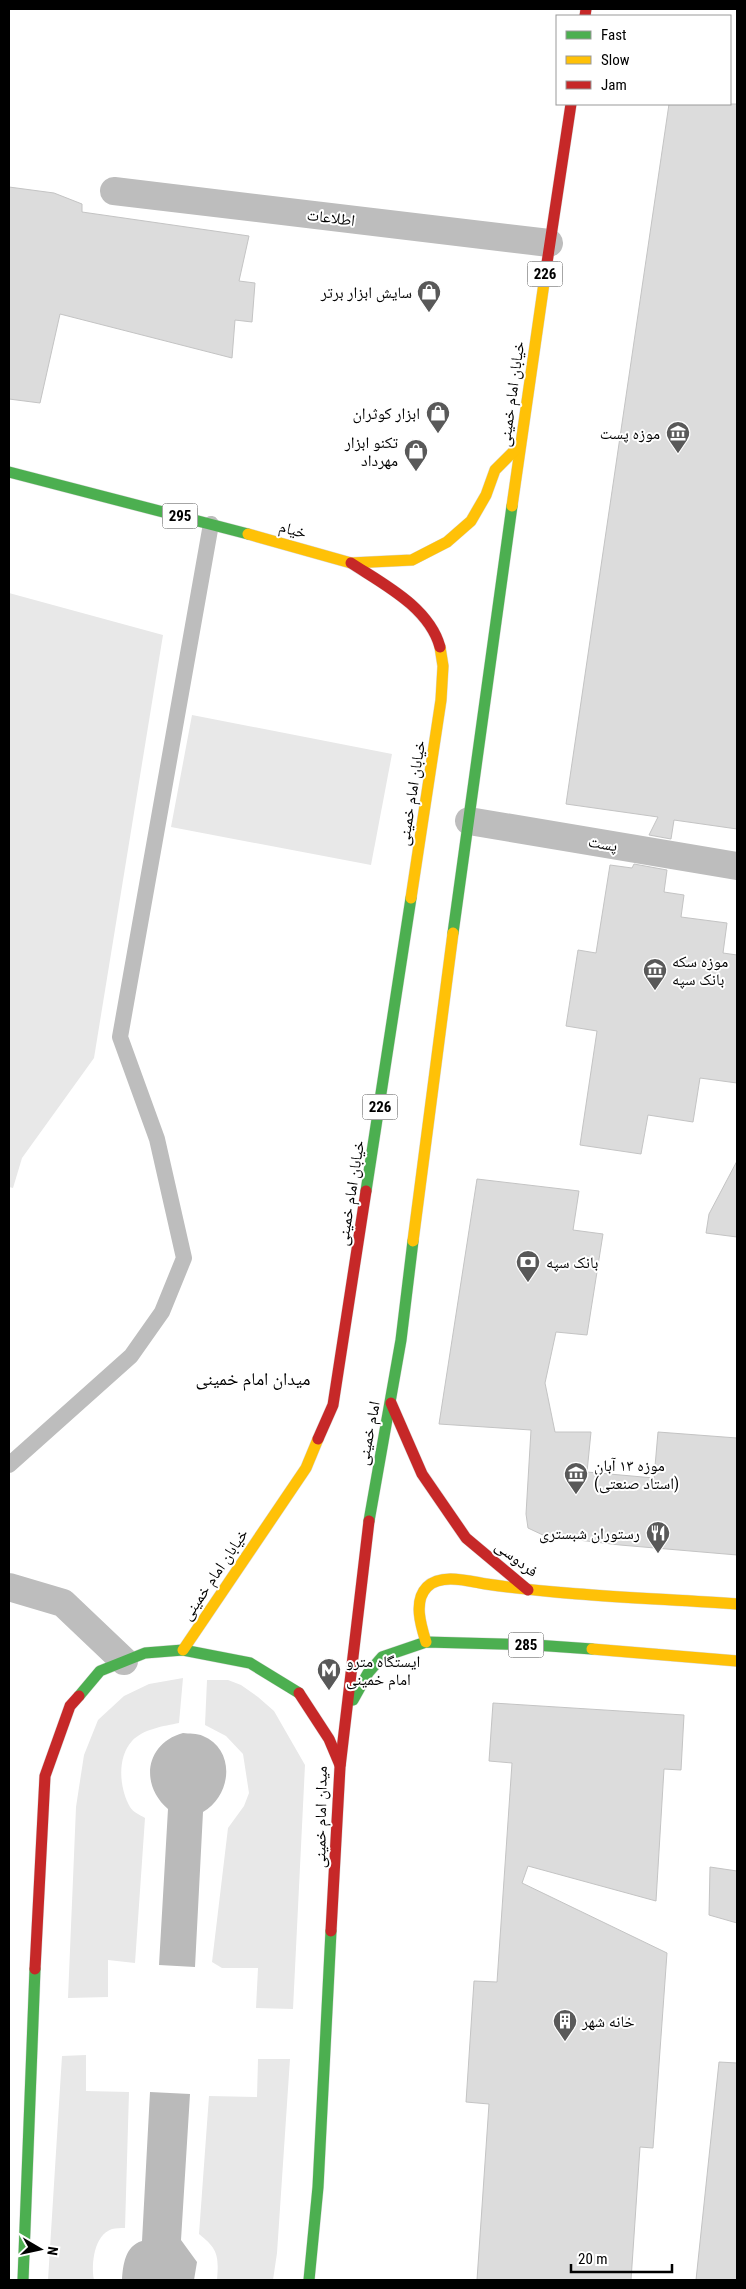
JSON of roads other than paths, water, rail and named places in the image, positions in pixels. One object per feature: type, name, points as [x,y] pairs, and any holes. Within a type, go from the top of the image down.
[{"type":"main road","name":"خیابان امام خمینی","points":[[430,1105],[520,445],[571,105]]},
{"type":"main road","name":"خیام","points":[[9,472],[211,524],[351,563],[412,560],[447,542],[471,521],[486,495],[495,470],[520,445]]},
{"type":"main road","name":"خیابان امام خمینی","points":[[183,1650],[306,1468],[333,1405],[384,1078],[441,700],[443,660],[430,624],[401,596],[351,563]]},
{"type":"main road","name":"امام خمینی","points":[[340,1767],[372,1497],[391,1403],[401,1340],[430,1105]]},
{"type":"main road","name":"فردوسی","points":[[391,1403],[422,1474],[466,1538],[528,1590],[737,1604]]},
{"type":"main road","points":[[426,1642],[420,1622],[420,1600],[427,1587],[443,1579],[528,1590]]},
{"type":"main road","name":"285","points":[[347,1712],[368,1673],[382,1657],[426,1642],[535,1645],[737,1661]]},
{"type":"main road","name":"میدان امام خمینی","points":[[23,2280],[45,1776],[70,1706],[100,1671],[144,1653],[183,1650],[250,1663],[298,1692],[329,1739],[340,1767],[318,2186],[309,2280]]},
{"type":"main road","points":[[12,2230],[26,2193]]},
{"type":"street","name":"اطلاعات","points":[[114,191],[549,243]]},
{"type":"street","name":"پست","points":[[469,821],[737,866]]},
{"type":"street","points":[[9,1587],[63,1603],[124,1661]]},
{"type":"lane","points":[[9,1465],[131,1356],[162,1312],[184,1258],[157,1139],[120,1037],[211,524]]},
{"type":"place","name":"سایش ابزار برتر","points":[[429,313]]},
{"type":"place","name":"ابزار کوثران","points":[[438,434]]},
{"type":"place","name":"موزه پست","points":[[678,454]]},
{"type":"place","name":"تکنو ابزار مهرداد","points":[[416,472]]},
{"type":"place","name":"موزه سکه بانک سپه","points":[[655,991]]},
{"type":"place","name":"بانک سپه","points":[[528,1283]]},
{"type":"place","name":"موزه ۱۳ آبان (استاد صنعتی)","points":[[576,1495]]},
{"type":"place","name":"رستوران شبستری","points":[[658,1554]]},
{"type":"place","name":"ایستگاه مترو امام خمینی","points":[[329,1691]]},
{"type":"place","name":"خانه شهر","points":[[565,2042]]},
{"type":"district","name":"میدان امام خمینی","points":[[253,1379]]}]
